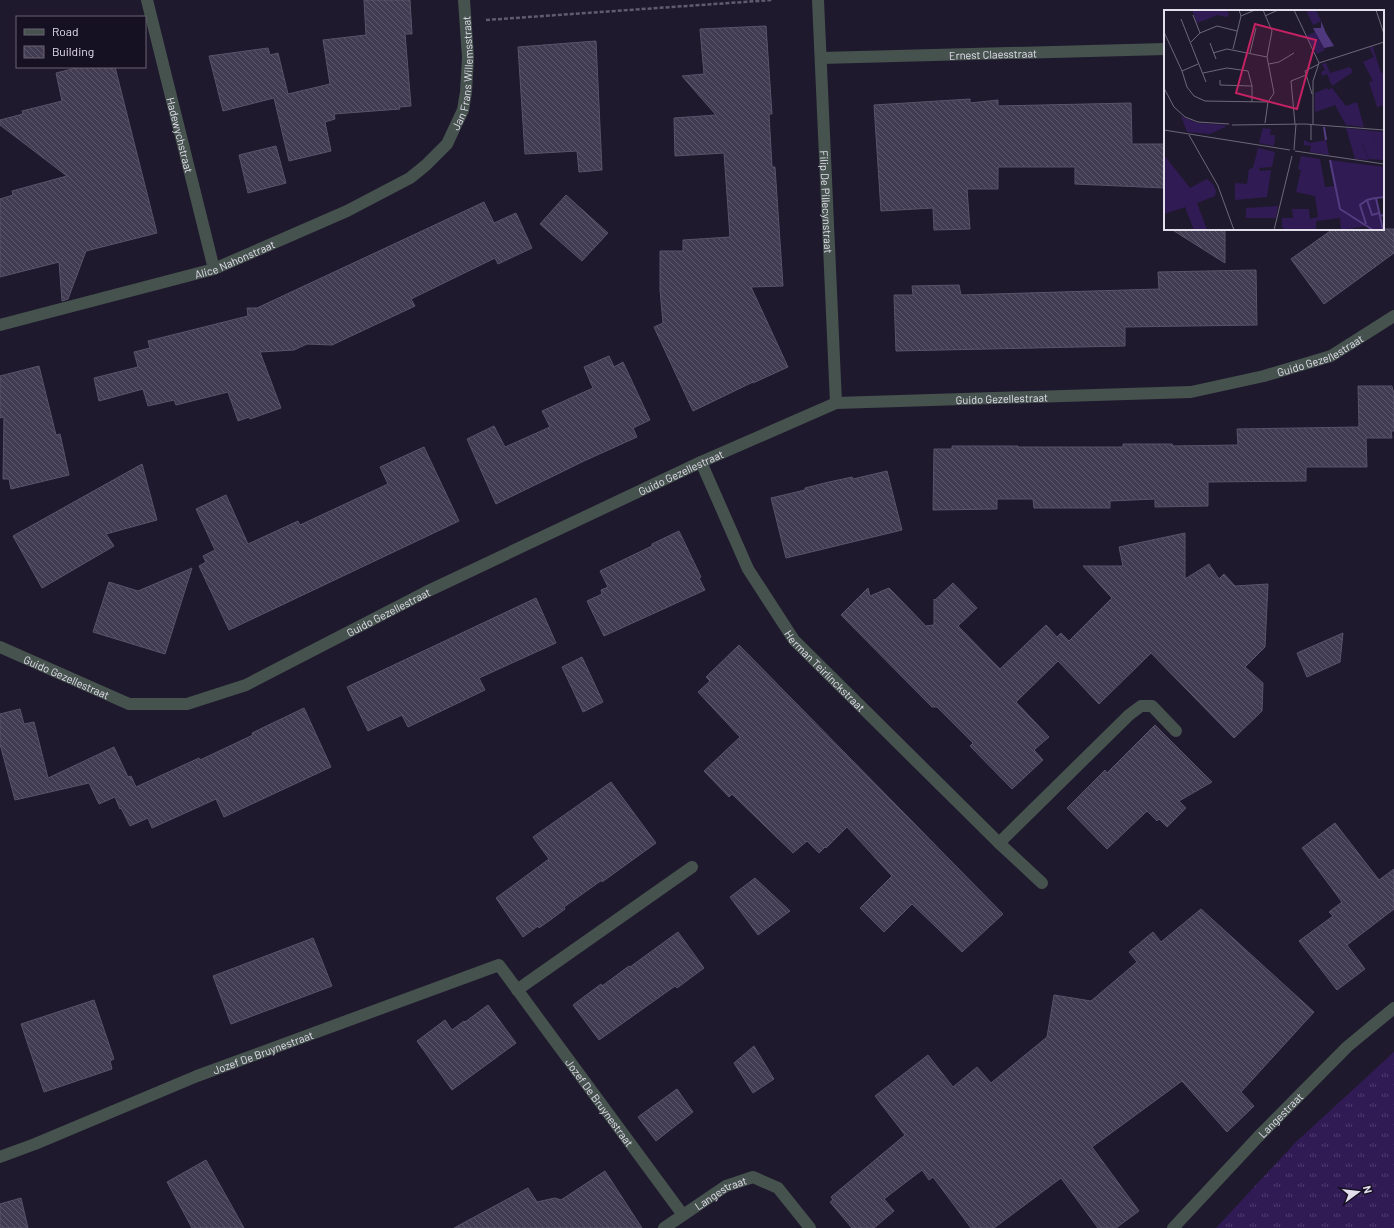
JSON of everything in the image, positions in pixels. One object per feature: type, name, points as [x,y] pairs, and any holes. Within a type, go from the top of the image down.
[{"type":"street","name":"Hadewychstraat","points":[[147,0],[214,269]]},
{"type":"street","name":"Jan Frans Willemsstraat","points":[[447,144],[463,110],[466,92],[468,57],[464,0]]},
{"type":"street","name":"Filip De Pillecynstraat","points":[[818,0],[836,403]]},
{"type":"street","name":"Ernest Claesstraat","points":[[821,58],[1164,49]]},
{"type":"street","name":"Alice Nahonstraat","points":[[0,325],[214,269],[347,211],[393,188],[426,166],[447,144]]},
{"type":"street","name":"Guido Gezellestraat","points":[[0,647],[128,704],[187,704],[246,684],[426,592],[701,462],[836,403],[1190,392],[1264,376],[1331,356],[1394,316]]},
{"type":"street","name":"Herman Teirlinckstraat","points":[[701,462],[748,569],[794,640],[999,843],[1042,883]]},
{"type":"street","points":[[999,843],[1129,715],[1141,706],[1152,706],[1176,731]]},
{"type":"street","points":[[517,990],[692,867]]},
{"type":"street","name":"Jozef De Bruynestraat","points":[[0,1157],[35,1144],[197,1076],[499,965],[683,1215]]},
{"type":"street","name":"Langestraat","points":[[1174,1228],[1258,1137],[1341,1053],[1394,1008]]},
{"type":"street","name":"Langestraat","points":[[664,1228],[726,1186],[753,1177],[778,1188],[810,1228]]},
{"type":"path","points":[[465,21],[772,0]]},
{"type":"green space","points":[[1394,1052],[1394,1228],[1216,1228],[1295,1143]]},
{"type":"building","points":[[364,0],[410,0],[412,34],[405,34],[411,106],[399,107],[400,109],[334,114],[335,119],[325,122],[331,151],[289,161],[274,98],[223,111],[209,56],[268,48],[270,55],[278,53],[288,94],[330,84],[323,40],[366,35]]},
{"type":"building","points":[[766,26],[772,114],[769,114],[772,167],[775,167],[783,286],[751,287],[788,367],[693,411],[654,327],[663,323],[660,290],[660,251],[683,251],[683,240],[730,237],[724,153],[675,156],[674,118],[716,115],[682,76],[704,74],[700,29]]},
{"type":"building","points":[[596,41],[602,170],[579,172],[577,151],[525,154],[518,47]]},
{"type":"building","points":[[76,68],[115,68],[157,233],[86,251],[68,299],[62,301],[59,262],[0,277],[0,199],[13,195],[12,191],[67,176],[0,125],[0,120],[23,114],[22,111],[62,101],[56,73]]},
{"type":"building","points":[[970,99],[970,103],[998,100],[998,106],[1131,103],[1132,144],[1164,144],[1164,188],[1075,184],[1075,167],[998,167],[998,189],[967,189],[970,229],[934,230],[933,208],[881,211],[874,105]]},
{"type":"building","points":[[276,146],[286,183],[248,193],[239,155]]},
{"type":"building","points":[[566,195],[608,233],[582,261],[540,224]]},
{"type":"building","points":[[484,202],[494,223],[516,213],[532,248],[498,264],[495,258],[411,299],[415,306],[332,345],[307,344],[294,350],[260,352],[281,408],[250,419],[249,417],[238,421],[228,392],[176,405],[174,400],[148,406],[143,389],[99,401],[94,378],[138,367],[134,352],[150,348],[148,341],[248,316],[247,308],[257,308]]},
{"type":"building","points":[[1394,229],[1394,253],[1324,304],[1291,259],[1332,230]]},
{"type":"building","points":[[1173,230],[1225,230],[1225,263]]},
{"type":"building","points":[[1256,270],[1257,325],[1125,327],[1125,346],[896,351],[894,295],[913,295],[912,286],[959,285],[961,295],[1159,289],[1158,272]]},
{"type":"building","points":[[609,356],[614,367],[623,362],[650,420],[633,428],[637,437],[496,504],[467,439],[494,426],[505,447],[550,427],[542,411],[593,388],[584,367]]},
{"type":"building","points":[[39,366],[56,435],[60,434],[69,475],[11,489],[9,479],[3,479],[4,417],[0,418],[0,376]]},
{"type":"building","points":[[1358,386],[1392,386],[1394,391],[1394,431],[1391,431],[1392,438],[1366,438],[1367,467],[1306,467],[1306,481],[1208,482],[1208,506],[1155,507],[1155,499],[1110,501],[1110,508],[1034,508],[1033,499],[997,499],[997,509],[933,510],[934,449],[952,449],[952,446],[1123,447],[1123,444],[1172,444],[1173,446],[1238,445],[1237,429],[1359,427]]},
{"type":"building","points":[[424,447],[459,521],[229,630],[199,566],[206,562],[203,556],[215,550],[196,509],[226,495],[248,544],[298,521],[300,525],[388,484],[380,467]]},
{"type":"building","points":[[142,464],[157,520],[106,534],[114,546],[42,588],[13,536]]},
{"type":"building","points":[[887,471],[902,530],[786,558],[771,498],[805,490],[805,488],[829,482],[852,477],[853,479]]},
{"type":"building","points":[[679,531],[701,577],[699,578],[705,590],[604,636],[587,601],[602,594],[601,590],[608,587],[600,571]]},
{"type":"building","points":[[1185,533],[1185,579],[1209,564],[1219,579],[1224,574],[1235,586],[1268,584],[1265,647],[1245,667],[1263,683],[1262,711],[1234,738],[1151,653],[1099,704],[1058,661],[1016,702],[1049,737],[1034,750],[1043,760],[1012,789],[970,746],[973,743],[937,707],[932,707],[841,615],[868,588],[870,596],[889,588],[925,626],[934,625],[934,599],[935,600],[953,583],[977,608],[958,626],[1000,669],[1046,625],[1057,637],[1061,633],[1069,641],[1112,598],[1083,566],[1123,566],[1119,547]]},
{"type":"building","points":[[192,568],[165,654],[93,632],[109,582],[138,591]]},
{"type":"building","points":[[536,598],[556,643],[479,678],[485,690],[408,727],[402,715],[368,731],[347,687]]},
{"type":"building","points":[[1343,633],[1340,662],[1307,677],[1297,653]]},
{"type":"building","points":[[739,645],[1003,914],[962,952],[912,904],[884,932],[860,908],[892,876],[847,827],[819,853],[807,841],[793,853],[732,794],[729,797],[704,771],[740,737],[698,692],[710,681],[706,677]]},
{"type":"building","points":[[582,657],[603,702],[583,712],[562,667]]},
{"type":"building","points":[[304,708],[331,767],[224,817],[216,799],[152,828],[148,818],[130,826],[115,797],[99,804],[89,783],[15,800],[0,744],[0,714],[20,709],[24,724],[34,722],[48,778],[114,747],[128,777],[131,776],[136,787],[199,758],[200,760],[253,735],[252,733]]},
{"type":"building","points":[[1155,725],[1212,782],[1179,801],[1186,808],[1167,827],[1159,819],[1157,821],[1147,811],[1107,849],[1067,808],[1105,770],[1107,773]]},
{"type":"building","points":[[611,782],[656,843],[564,907],[565,909],[539,928],[538,926],[523,937],[496,898],[549,859],[533,837]]},
{"type":"building","points":[[1335,823],[1379,880],[1394,869],[1394,909],[1347,945],[1365,969],[1337,990],[1299,941],[1333,916],[1329,912],[1342,902],[1302,848]]},
{"type":"building","points":[[755,878],[790,911],[758,935],[730,897]]},
{"type":"building","points":[[1201,909],[1314,1012],[1241,1092],[1254,1106],[1227,1132],[1182,1081],[1092,1147],[1139,1211],[1116,1228],[1098,1228],[1061,1178],[994,1228],[971,1228],[933,1177],[929,1180],[922,1170],[884,1199],[894,1211],[874,1228],[852,1228],[830,1202],[833,1200],[831,1197],[905,1135],[875,1096],[928,1055],[953,1087],[977,1067],[991,1083],[1047,1037],[1054,995],[1091,1001],[1137,962],[1129,952],[1153,932],[1161,942]]},
{"type":"building","points":[[678,932],[704,968],[677,988],[675,986],[599,1040],[573,1005],[601,984],[602,986],[629,966],[630,967]]},
{"type":"building","points":[[313,938],[332,986],[231,1024],[213,976]]},
{"type":"building","points":[[94,1000],[114,1059],[110,1061],[112,1069],[44,1092],[21,1024]]},
{"type":"building","points":[[488,1005],[516,1043],[452,1090],[417,1041],[445,1020],[452,1030]]},
{"type":"building","points":[[754,1046],[774,1079],[753,1093],[734,1063]]},
{"type":"building","points":[[677,1089],[693,1112],[656,1141],[638,1117]]},
{"type":"building","points":[[206,1160],[244,1228],[192,1228],[167,1182]]},
{"type":"building","points":[[605,1171],[642,1228],[454,1228],[528,1188],[537,1202],[555,1198],[561,1200]]},
{"type":"building","points":[[21,1198],[28,1228],[0,1228],[0,1204]]}]
